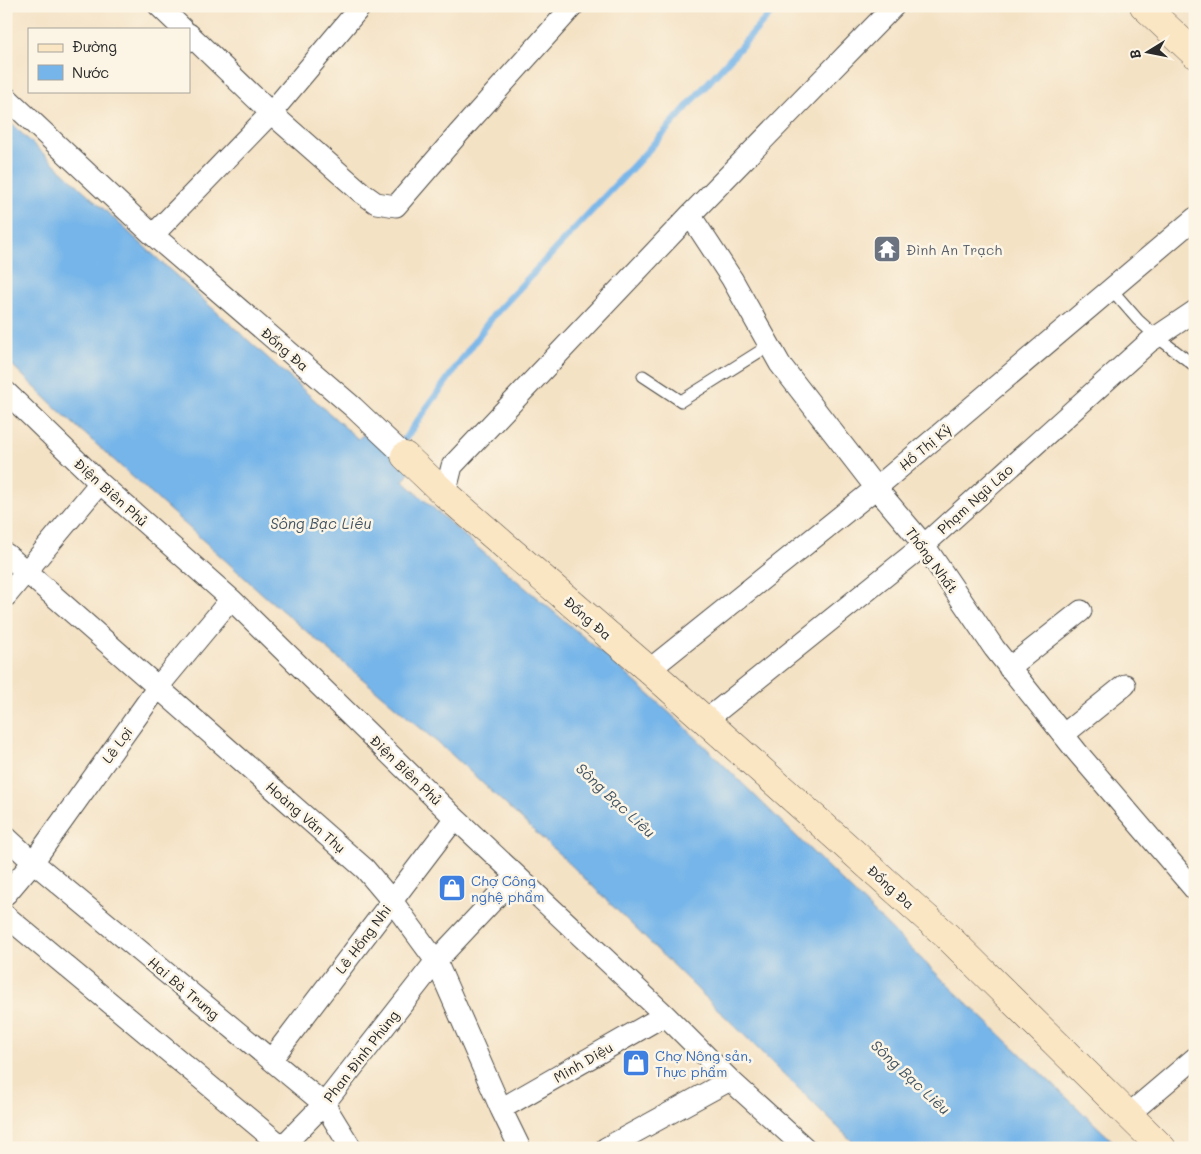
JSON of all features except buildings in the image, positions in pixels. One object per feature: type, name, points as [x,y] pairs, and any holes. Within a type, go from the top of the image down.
[{"type":"street","points":[[159,6],[182,28]]},
{"type":"street","points":[[153,236],[271,113],[361,6]]},
{"type":"street","points":[[190,35],[271,113],[362,193],[376,203],[396,206],[573,6]]},
{"type":"street","points":[[445,494],[452,466],[690,215],[894,6]]},
{"type":"street","points":[[1144,6],[1195,54]]},
{"type":"street","name":"Đống Đa","points":[[6,97],[153,236],[353,407],[445,494],[706,721],[948,937],[1162,1148]]},
{"type":"street","name":"Thống Nhất","points":[[690,215],[732,279],[780,364],[876,488],[924,545],[1009,668],[1063,735],[1195,890]]},
{"type":"street","name":"Hồ Thị Kỷ","points":[[648,670],[876,488],[1195,218]]},
{"type":"street","name":"Phạm Ngũ Lão","points":[[706,721],[924,545],[1157,337],[1195,311]]},
{"type":"street","name":"Điện Biên Phủ","points":[[6,392],[100,483],[231,599],[455,818],[665,1015],[730,1080],[805,1148]]},
{"type":"street","points":[[6,596],[100,483]]},
{"type":"street","name":"Hoàng Văn Thụ","points":[[6,554],[365,869],[392,901],[436,961],[520,1148]]},
{"type":"street","name":"Lê Lợi","points":[[6,894],[33,862],[158,687],[231,599]]},
{"type":"street","points":[[1009,668],[1081,611]]},
{"type":"street","points":[[1063,735],[1125,685]]},
{"type":"street","name":"Lê Hồng Nhi","points":[[271,1060],[455,818]]},
{"type":"street","name":"Hai Bà Trưng","points":[[6,837],[33,862],[324,1104],[351,1148]]},
{"type":"street","name":"Phan Đình Phùng","points":[[283,1147],[324,1104],[436,961],[516,876]]},
{"type":"street","points":[[6,916],[283,1147]]},
{"type":"street","name":"Minh Diệu","points":[[501,1109],[665,1015]]},
{"type":"street","points":[[1129,1114],[1195,1058]]},
{"type":"street","points":[[606,1148],[730,1080]]},
{"type":"lane","points":[[1111,289],[1138,320],[1195,366]]},
{"type":"lane","points":[[643,376],[681,402],[770,346]]},
{"type":"water","name":"Sông Bạc Liêu","points":[[6,119],[358,439],[368,431],[411,471],[403,481],[477,547],[613,662],[685,727],[952,989],[1120,1148],[859,1148],[572,866],[450,753],[266,597],[55,407],[6,359]]},
{"type":"waterway","points":[[399,447],[493,316],[642,157],[777,6]]},
{"type":"place","name":"Đình An Trạch","points":[[887,249]]},
{"type":"place","name":"Chợ Công nghệ phẩm","points":[[452,888]]},
{"type":"place","name":"Chợ Nông sản, Thực phẩm","points":[[636,1063]]}]
